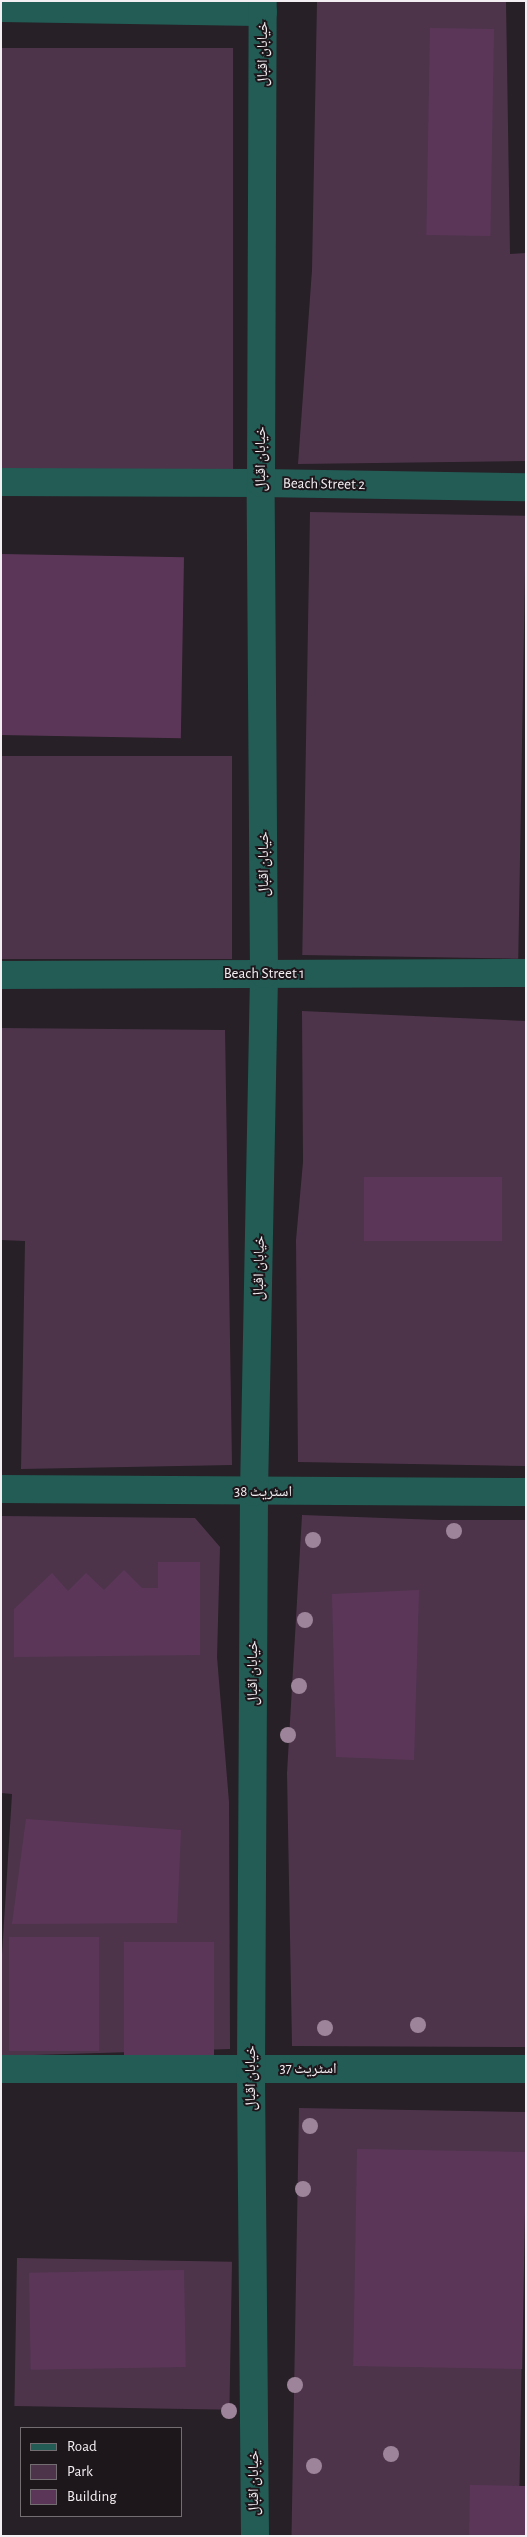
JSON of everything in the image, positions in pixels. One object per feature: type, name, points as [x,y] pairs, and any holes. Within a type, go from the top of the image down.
[{"type":"street","points":[[1,8],[263,6]]},
{"type":"street","name":"خیابان اقبال","points":[[255,2536],[251,2069],[254,1492],[264,974],[261,482],[263,6]]},
{"type":"street","name":"Beach Street 2","points":[[1,482],[261,482],[526,487]]},
{"type":"street","name":"Beach Street 1","points":[[1,975],[526,973]]},
{"type":"street","name":"اسٹریٹ 38","points":[[1,1489],[254,1492],[526,1492]]},
{"type":"street","name":"اسٹریٹ 37","points":[[1,2069],[526,2069]]},
{"type":"green space","points":[[317,1],[506,1],[510,254],[526,253],[526,461],[298,464],[312,270]]},
{"type":"green space","points":[[1,48],[233,48],[233,470],[1,470]]},
{"type":"green space","points":[[310,512],[526,516],[518,959],[302,955]]},
{"type":"green space","points":[[1,756],[232,756],[232,959],[1,959]]},
{"type":"green space","points":[[302,1011],[526,1021],[526,1466],[298,1462],[296,1240],[303,1162]]},
{"type":"green space","points":[[1,1028],[225,1030],[232,1465],[21,1469],[25,1241],[1,1240]]},
{"type":"green space","points":[[302,1515],[439,1520],[526,1520],[526,2047],[292,2046],[287,1773]]},
{"type":"green space","points":[[1,1516],[195,1518],[220,1547],[217,1657],[229,1802],[230,2049],[1,2056],[1,1970],[12,1794],[1,1793]]},
{"type":"green space","points":[[299,2108],[526,2112],[519,2536],[292,2536]]},
{"type":"green space","points":[[17,2258],[232,2262],[229,2410],[14,2406]]},
{"type":"building","points":[[430,28],[494,29],[490,236],[426,235]]},
{"type":"building","points":[[1,554],[184,557],[181,738],[1,735]]},
{"type":"building","points":[[364,1177],[502,1177],[502,1241],[364,1241]]},
{"type":"building","points":[[158,1562],[200,1562],[200,1655],[14,1657],[14,1609],[52,1573],[68,1591],[86,1573],[104,1590],[124,1570],[142,1588],[158,1588]]},
{"type":"building","points":[[419,1590],[414,1760],[336,1757],[332,1594]]},
{"type":"building","points":[[26,1819],[181,1830],[177,1923],[12,1924]]},
{"type":"building","points":[[9,1937],[99,1937],[99,2051],[9,2051]]},
{"type":"building","points":[[124,1942],[214,1942],[214,2056],[124,2056]]},
{"type":"building","points":[[357,2149],[526,2152],[522,2369],[353,2366]]},
{"type":"building","points":[[184,2270],[186,2367],[31,2370],[29,2273]]},
{"type":"building","points":[[470,2485],[526,2486],[525,2536],[469,2536]]}]
